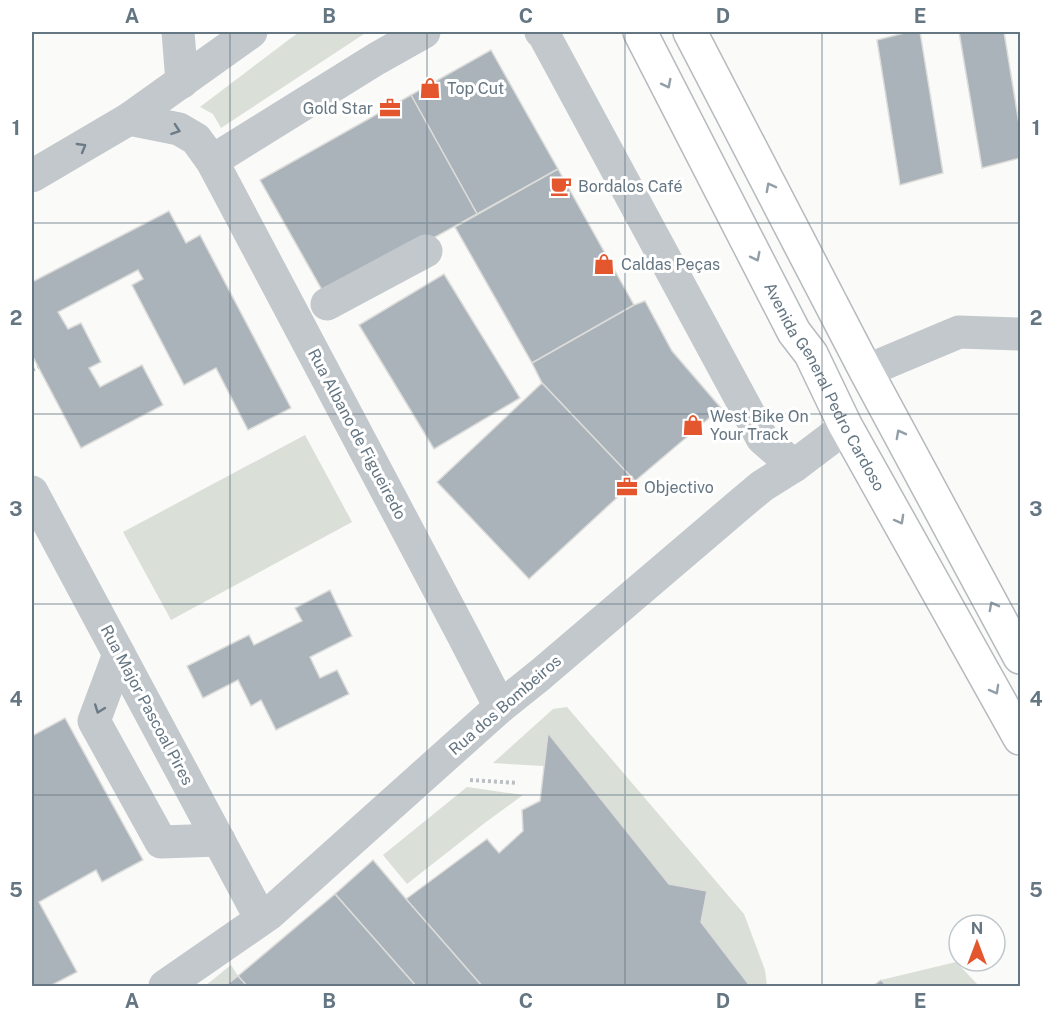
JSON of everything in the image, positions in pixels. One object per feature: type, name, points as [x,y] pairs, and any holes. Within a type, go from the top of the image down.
[{"type":"main road","name":"Avenida General Pedro Cardoso","points":[[640,32],[794,332],[811,354],[845,425],[1020,738]]},
{"type":"main road","points":[[690,32],[866,371],[1020,657]]},
{"type":"street","points":[[178,32],[182,82]]},
{"type":"street","points":[[32,176],[129,119],[251,32]]},
{"type":"street","points":[[212,161],[424,32]]},
{"type":"street","points":[[541,32],[762,438],[794,466]]},
{"type":"street","name":"Rua Albano de Figueiredo","points":[[129,119],[179,129],[195,139],[212,161],[500,708]]},
{"type":"street","points":[[327,304],[426,251]]},
{"type":"street","points":[[866,371],[959,332],[1020,334]]},
{"type":"street","name":"Rua dos Bombeiros","points":[[165,987],[261,919],[500,708],[744,501],[762,486],[794,466],[845,425]]},
{"type":"street","name":"Rua Major Pascoal Pires","points":[[32,492],[261,919]]},
{"type":"street","points":[[119,654],[94,721],[161,842],[219,840]]},
{"type":"path","points":[[32,370],[38,367]]},
{"type":"path","points":[[469,780],[518,783]]},
{"type":"shaded area","points":[[299,32],[367,32],[221,128],[213,114],[200,107]]},
{"type":"shaded area","points":[[305,435],[352,522],[171,620],[123,532]]},
{"type":"shaded area","points":[[567,707],[744,914],[765,970],[767,986],[748,986],[701,922],[707,891],[669,884],[548,734],[544,766],[493,763],[553,709]]},
{"type":"shaded area","points":[[467,787],[523,795],[407,884],[383,855]]},
{"type":"shaded area","points":[[947,964],[947,973],[967,973],[979,986],[887,986],[881,980]]},
{"type":"shaded area","points":[[231,965],[238,976],[225,986],[205,986]]},
{"type":"building","points":[[908,32],[920,32],[943,173],[900,185],[877,40]]},
{"type":"building","points":[[959,32],[1004,32],[1020,130],[1020,158],[982,168]]},
{"type":"building","points":[[491,50],[558,169],[477,214],[411,95]]},
{"type":"building","points":[[411,95],[477,214],[326,297],[260,180]]},
{"type":"building","points":[[558,169],[634,305],[532,363],[455,227]]},
{"type":"building","points":[[169,211],[186,243],[200,235],[291,408],[248,430],[216,368],[184,385],[132,285],[143,279],[138,270],[58,312],[68,329],[81,323],[101,362],[89,368],[100,387],[142,365],[163,405],[81,448],[32,355],[32,282]]},
{"type":"building","points":[[444,274],[520,398],[434,449],[359,325]]},
{"type":"building","points":[[645,301],[672,351],[721,408],[635,481],[542,383],[532,363]]},
{"type":"building","points":[[542,383],[635,481],[529,579],[437,482]]},
{"type":"building","points":[[330,590],[352,636],[310,657],[320,678],[337,670],[349,694],[276,730],[261,700],[251,706],[238,680],[203,698],[187,666],[249,635],[254,645],[302,621],[295,608]]},
{"type":"building","points":[[65,718],[143,860],[102,882],[96,870],[39,902],[77,972],[50,986],[32,986],[32,736]]},
{"type":"building","points":[[548,733],[669,884],[707,891],[701,922],[750,986],[482,986],[406,899],[487,839],[499,853],[523,831],[522,810],[540,801]]},
{"type":"building","points":[[373,860],[482,986],[416,986],[335,894]]},
{"type":"building","points":[[335,894],[416,986],[247,986],[238,976]]},
{"type":"building","points":[[238,976],[247,986],[225,986]]},
{"type":"building","points":[[881,980],[887,986],[873,986]]},
{"type":"place","name":"Top Cut","points":[[430,88]]},
{"type":"place","name":"Gold Star","points":[[390,108]]},
{"type":"place","name":"Bordalos Café","points":[[561,186]]},
{"type":"place","name":"Caldas Peças","points":[[604,264]]},
{"type":"place","name":"West Bike On Your Track","points":[[693,425]]},
{"type":"place","name":"Objectivo","points":[[627,487]]}]
